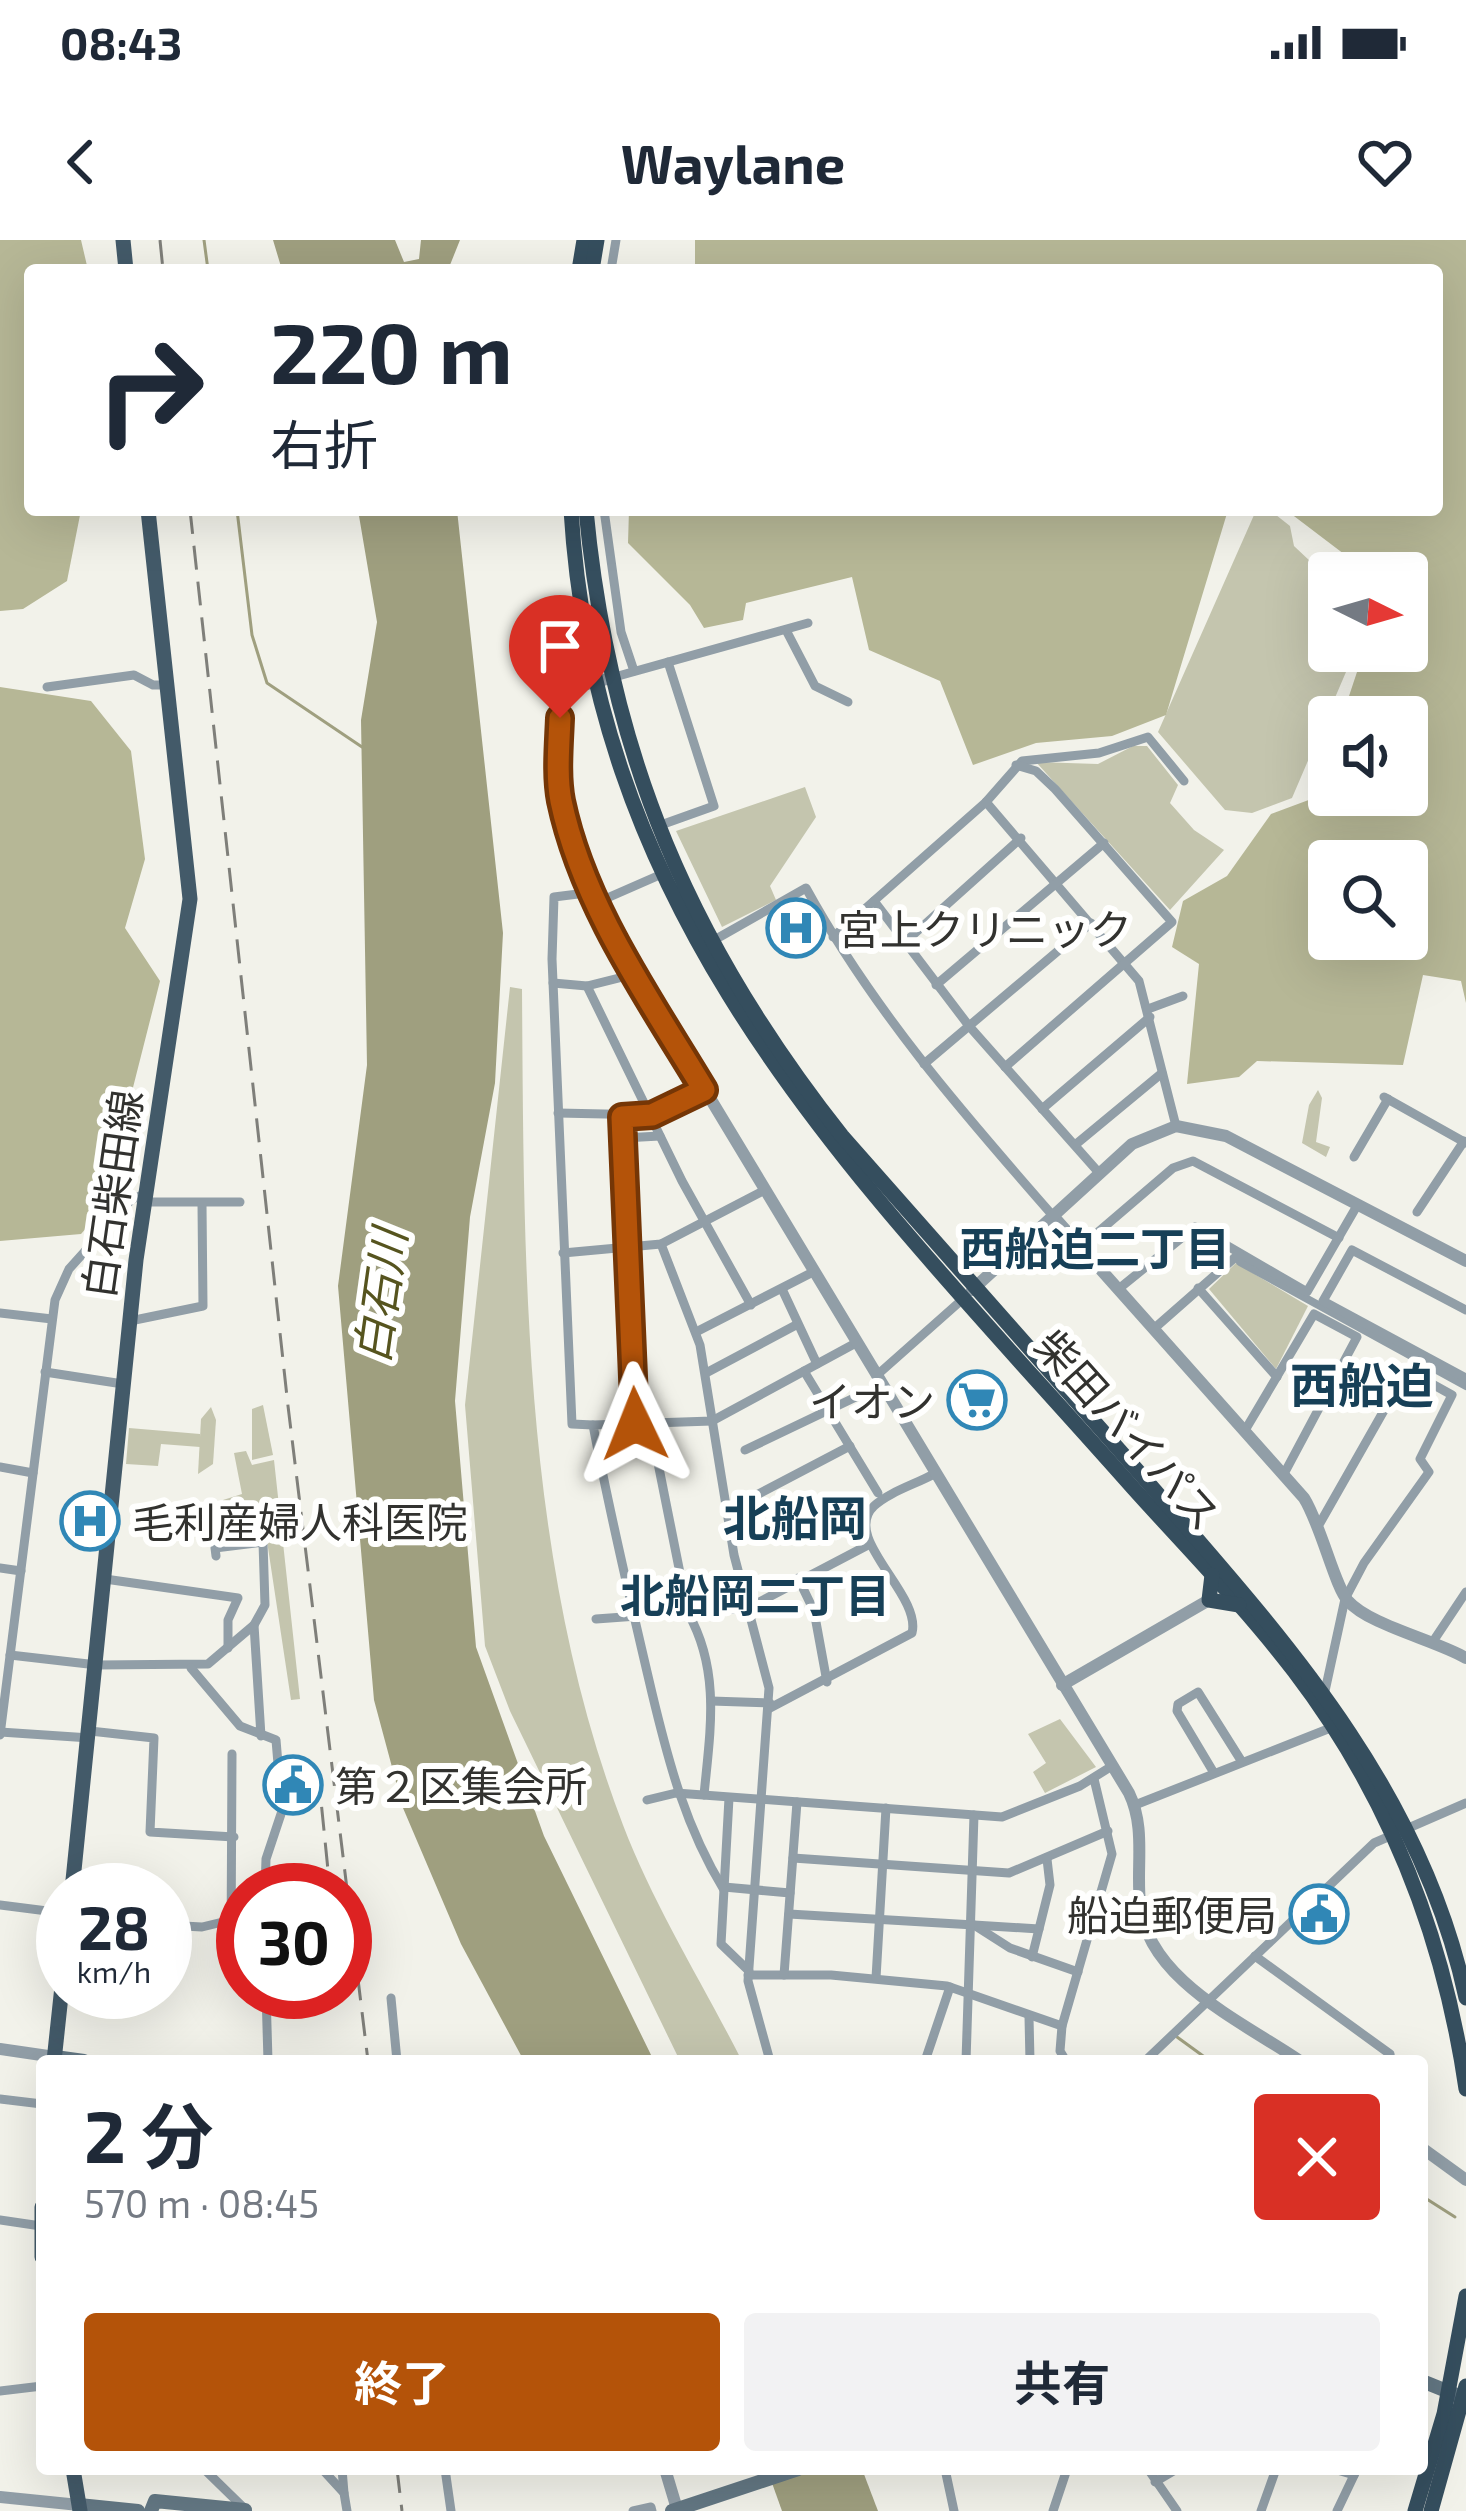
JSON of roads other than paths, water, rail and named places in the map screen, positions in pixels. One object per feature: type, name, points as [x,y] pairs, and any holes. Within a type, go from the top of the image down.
[{"type":"highway","name":"柴田バイパス","points":[[573,516],[631,795],[662,874],[723,992],[774,1070],[1325,1691],[1359,1739],[1438,1902],[1466,1998]]},
{"type":"highway","name":"柴田バイパス","points":[[587,516],[604,680],[658,826],[710,943],[787,1066],[970,1293],[1239,1605],[1333,1727],[1400,1831],[1438,1951],[1466,2089]]},
{"type":"highway","points":[[1212,1575],[1208,1600],[1239,1605]]},
{"type":"highway","points":[[1431,2511],[1461,2394],[1466,2296]]},
{"type":"highway","points":[[1415,2511],[1461,2394]]},
{"type":"main road","name":"白石柴田線","points":[[75,1863],[144,1198],[190,899],[149,516]]},
{"type":"main road","points":[[54,2055],[58,2019]]},
{"type":"main road","points":[[1428,2383],[1461,2394]]},
{"type":"main road","points":[[74,2475],[79,2508],[138,2511]]},
{"type":"main road","points":[[678,2510],[780,2475]]},
{"type":"main road","points":[[151,2511],[155,2501],[246,2510]]},
{"type":"street","points":[[605,516],[621,632],[634,670]]},
{"type":"street","points":[[808,622],[787,632],[634,670],[565,698],[559,752],[561,802],[596,897],[635,974],[1135,1804],[1140,1911],[1148,1941],[1166,1965],[1291,2055]]},
{"type":"street","points":[[787,632],[814,686],[848,702]]},
{"type":"street","points":[[658,826],[714,806],[668,662]]},
{"type":"street","points":[[47,687],[134,675],[153,686],[166,685]]},
{"type":"street","points":[[833,937],[986,802],[1016,765],[1051,755],[1099,753],[1148,737],[1184,781]]},
{"type":"street","points":[[1005,1067],[1172,922],[1043,777],[1016,765]]},
{"type":"street","points":[[986,802],[1125,960],[1149,1013],[1176,1126]]},
{"type":"street","points":[[904,943],[1021,838]]},
{"type":"street","points":[[936,985],[1104,843]]},
{"type":"street","points":[[662,874],[596,897],[554,897],[553,983],[572,1424],[712,1420],[854,1344]]},
{"type":"street","points":[[710,943],[806,888],[833,937],[924,1064],[1054,1217],[1285,1472],[1320,1522],[1345,1599],[1362,1612],[1466,1658]]},
{"type":"street","points":[[874,901],[968,1026],[1100,1174]]},
{"type":"street","points":[[924,1064],[1090,923]]},
{"type":"street","points":[[553,983],[587,986],[635,974]]},
{"type":"street","points":[[587,986],[660,1136],[751,1305]]},
{"type":"street","points":[[1042,1109],[1149,1013],[1183,996]]},
{"type":"street","points":[[1075,1145],[1162,1073]]},
{"type":"street","points":[[558,1113],[652,1115],[704,1090]]},
{"type":"street","points":[[1354,1157],[1386,1098],[1465,1140],[1417,1212]]},
{"type":"street","points":[[622,1117],[635,1424]]},
{"type":"street","points":[[745,1450],[829,1412],[879,1381],[1140,1138],[1176,1126],[1226,1136],[1466,1261]]},
{"type":"street","points":[[623,1138],[660,1136]]},
{"type":"street","points":[[1083,1245],[1173,1168],[1192,1161],[1339,1238]]},
{"type":"street","points":[[563,1253],[629,1251],[661,1244],[765,1190]]},
{"type":"street","points":[[233,1838],[150,1832],[154,1738],[0,1733],[52,1319],[69,1269],[131,1200],[240,1202]]},
{"type":"street","points":[[130,1321],[203,1306],[202,1204]]},
{"type":"street","points":[[1240,1258],[1307,1292],[1358,1204]]},
{"type":"street","points":[[1121,1287],[1196,1227],[1240,1258],[1465,1377]]},
{"type":"street","points":[[661,1244],[696,1332],[706,1373],[726,1510],[770,1706],[748,1973],[768,2055]]},
{"type":"street","points":[[1465,1377],[1323,1301],[1352,1250],[1466,1310]]},
{"type":"street","points":[[1157,1327],[1198,1288],[1240,1258]]},
{"type":"street","points":[[696,1332],[813,1272]]},
{"type":"street","points":[[1198,1288],[1277,1377]]},
{"type":"street","points":[[782,1289],[817,1364]]},
{"type":"street","points":[[0,1313],[52,1319]]},
{"type":"street","points":[[1247,1427],[1314,1314],[1357,1337],[1285,1472]]},
{"type":"street","points":[[706,1373],[796,1325]]},
{"type":"street","points":[[804,1370],[878,1492]]},
{"type":"street","points":[[1320,1522],[1406,1370],[1452,1395],[1420,1459],[1429,1472],[1364,1563],[1345,1599],[1325,1691]]},
{"type":"street","points":[[45,1372],[124,1384]]},
{"type":"street","points":[[650,1423],[688,1613],[703,1638],[711,1701],[704,1795]]},
{"type":"street","points":[[593,1425],[630,1617],[676,1792],[724,1889]]},
{"type":"street","points":[[726,1510],[850,1446]]},
{"type":"street","points":[[0,1467],[33,1473]]},
{"type":"street","points":[[711,1701],[770,1706],[827,1682],[912,1633],[914,1614],[870,1544],[866,1527],[871,1509],[934,1474]]},
{"type":"street","points":[[10,1655],[97,1665],[190,1668],[228,1650],[254,1625],[268,1592],[263,1543],[215,1548],[216,1556]]},
{"type":"street","points":[[596,1619],[748,1608],[870,1544]]},
{"type":"street","points":[[0,1568],[21,1571]]},
{"type":"street","points":[[798,1578],[814,1611],[827,1682]]},
{"type":"street","points":[[105,1579],[238,1598],[229,1620],[228,1650]]},
{"type":"street","points":[[1434,1640],[1466,1592]]},
{"type":"street","points":[[1062,1685],[1208,1600]]},
{"type":"street","points":[[254,1625],[261,1736]]},
{"type":"street","points":[[190,1668],[236,1721],[276,1740],[281,1819],[266,1863]]},
{"type":"street","points":[[1214,1773],[1177,1711],[1178,1704],[1198,1692],[1242,1762]]},
{"type":"street","points":[[1135,1804],[1333,1727]]},
{"type":"street","points":[[232,1754],[233,1863]]},
{"type":"street","points":[[647,1800],[676,1792],[974,1815],[1017,1813],[1112,1766]]},
{"type":"street","points":[[1062,2055],[1062,2026],[1112,1855],[1094,1778]]},
{"type":"street","points":[[729,1798],[721,1944],[748,1973],[876,1978],[950,1987],[1062,2026]]},
{"type":"street","points":[[784,1976],[797,1802]]},
{"type":"street","points":[[1151,2055],[1374,1843],[1466,1803]]},
{"type":"street","points":[[876,1978],[886,1808]]},
{"type":"street","points":[[966,2055],[964,1995],[974,1815]]},
{"type":"street","points":[[793,1858],[1010,1873],[1108,1831]]},
{"type":"street","points":[[1032,1958],[1051,1885],[1047,1858]]},
{"type":"street","points":[[724,1889],[790,1893]]},
{"type":"street","points":[[0,1905],[36,1910]]},
{"type":"street","points":[[789,1914],[1040,1929]]},
{"type":"street","points":[[971,1925],[1032,1958],[1078,1972]]},
{"type":"street","points":[[1255,1956],[1390,2055]]},
{"type":"street","points":[[927,2055],[950,1987]]},
{"type":"street","points":[[391,1998],[396,2055]]},
{"type":"street","points":[[1029,2017],[1030,2055]]},
{"type":"street","points":[[267,2019],[268,2055]]},
{"type":"street","points":[[0,2049],[36,2056]]},
{"type":"street","points":[[0,2099],[36,2103]]},
{"type":"street","points":[[1428,2152],[1466,2180]]},
{"type":"street","points":[[0,2220],[36,2225]]},
{"type":"street","points":[[0,2391],[36,2387]]},
{"type":"street","points":[[210,2475],[246,2510],[257,2511]]},
{"type":"street","points":[[328,2475],[344,2493]]},
{"type":"street","points":[[342,2475],[347,2511]]},
{"type":"street","points":[[446,2475],[451,2511]]},
{"type":"street","points":[[667,2475],[678,2510]]},
{"type":"street","points":[[946,2475],[955,2511]]},
{"type":"street","points":[[1053,2511],[1065,2475]]},
{"type":"street","points":[[1151,2475],[1178,2511]]},
{"type":"street","points":[[1155,2482],[1167,2475]]},
{"type":"street","points":[[1261,2511],[1274,2475]]},
{"type":"street","points":[[1337,2511],[1354,2475]]},
{"type":"street","points":[[0,2497],[79,2508]]},
{"type":"street","points":[[633,2511],[651,2506],[652,2511]]},
{"type":"water","points":[[273,240],[395,240],[404,262],[419,259],[421,240],[460,240],[450,264],[280,264]]},
{"type":"water","name":"白石川","points":[[359,516],[458,516],[503,933],[495,1083],[470,1217],[455,1401],[476,1647],[544,1836],[651,2055],[521,2055],[461,1944],[403,1808],[374,1700],[338,1286],[367,1065],[361,720],[377,622]]},
{"type":"water","points":[[769,2475],[864,2475],[878,2511],[782,2511]]},
{"type":"waterway","points":[[204,240],[207,264]]},
{"type":"waterway","points":[[238,516],[252,635],[267,683],[362,747]]},
{"type":"waterway","points":[[1177,2037],[1202,2055]]},
{"type":"waterway","points":[[1428,2200],[1455,2217]]},
{"type":"railway","points":[[160,240],[162,264]]},
{"type":"railway","points":[[191,516],[288,1406],[367,2055]]},
{"type":"railway","points":[[318,1771],[327,1863]]},
{"type":"railway","points":[[398,2475],[402,2511]]},
{"type":"place","name":"宮上クリニック","points":[[796,928]]},
{"type":"place","name":"イオン","points":[[977,1400]]},
{"type":"place","name":"毛利産婦人科医院","points":[[90,1521]]},
{"type":"place","name":"第２区集会所","points":[[293,1785]]},
{"type":"place","name":"船迫郵便局","points":[[1319,1914]]},
{"type":"district","name":"西船迫二丁目","points":[[1095,1247]]},
{"type":"district","name":"西船迫","points":[[1362,1384]]},
{"type":"district","name":"北船岡","points":[[795,1517]]},
{"type":"district","name":"北船岡二丁目","points":[[755,1594]]}]
